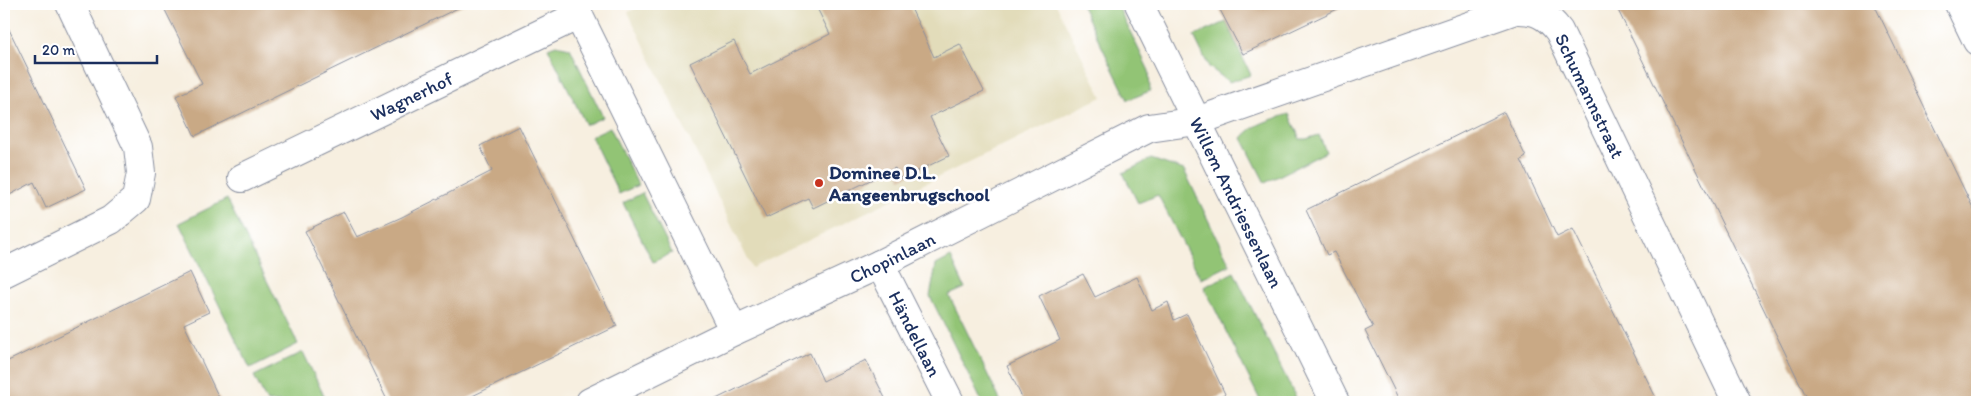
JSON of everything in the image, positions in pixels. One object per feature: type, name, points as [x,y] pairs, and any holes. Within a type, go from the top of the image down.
[{"type":"street","points":[[4,273],[111,220],[136,199],[141,173],[138,147],[70,4]]},
{"type":"street","name":"Willem Andriessenlaan","points":[[1139,4],[1335,402]]},
{"type":"street","points":[[1959,4],[1977,41]]},
{"type":"street","name":"Wagnerhof","points":[[242,178],[576,9],[734,331]]},
{"type":"street","name":"Schumannstraat","points":[[1197,121],[1515,10],[1528,10],[1540,13],[1551,21],[1559,31],[1737,402]]},
{"type":"street","name":"Chopinlaan","points":[[590,402],[734,331],[880,264],[1149,128],[1197,121]]},
{"type":"street","name":"Händellaan","points":[[880,264],[950,402]]},
{"type":"shaded area","name":"Dominee D.L. Aangeenbrugschool","points":[[645,4],[1056,4],[1102,97],[752,268],[628,12]]},
{"type":"green space","points":[[1081,4],[1117,4],[1149,71],[1150,91],[1128,100]]},
{"type":"green space","points":[[1226,22],[1251,75],[1229,82],[1209,67],[1194,36]]},
{"type":"green space","points":[[556,45],[570,48],[603,117],[586,125],[548,48]]},
{"type":"green space","points":[[1289,114],[1300,139],[1319,135],[1326,152],[1265,183],[1242,138],[1257,125]]},
{"type":"green space","points":[[610,127],[638,185],[619,194],[591,136]]},
{"type":"green space","points":[[1151,159],[1184,170],[1230,265],[1201,279],[1158,195],[1138,203],[1123,173]]},
{"type":"green space","points":[[642,193],[672,253],[653,262],[623,203]]},
{"type":"green space","points":[[227,199],[298,344],[250,368],[179,223]]},
{"type":"green space","points":[[951,257],[965,288],[949,295],[1001,402],[982,402],[930,296],[936,265]]},
{"type":"green space","points":[[1234,272],[1298,402],[1261,402],[1204,287]]},
{"type":"green space","points":[[303,352],[327,402],[267,402],[254,376]]},
{"type":"building","points":[[162,4],[466,4],[195,136],[176,96],[202,84]]},
{"type":"building","points":[[815,4],[909,4],[934,57],[960,44],[984,91],[930,117],[949,156],[901,179],[895,168],[813,208],[808,198],[766,218],[690,63],[734,41],[750,74],[830,34]]},
{"type":"building","points":[[1217,4],[1348,4],[1243,54]]},
{"type":"building","points":[[1615,4],[1874,4],[1977,216],[1977,402],[1809,402]]},
{"type":"building","points":[[4,19],[86,189],[46,208],[34,182],[4,198]]},
{"type":"building","points":[[1504,112],[1526,157],[1521,160],[1557,237],[1573,229],[1658,402],[1400,402],[1365,331],[1373,327],[1334,252],[1327,255],[1306,210]]},
{"type":"building","points":[[519,126],[617,326],[460,402],[388,402],[305,231],[344,212],[357,237],[402,217],[492,171],[480,146]]},
{"type":"building","points":[[190,272],[209,312],[184,324],[221,402],[4,402],[4,363]]},
{"type":"building","points":[[1083,274],[1095,297],[1137,277],[1152,310],[1168,302],[1174,320],[1187,314],[1225,394],[1207,402],[1024,402],[1007,366],[1060,340],[1039,296]]},
{"type":"building","points":[[810,353],[823,381],[866,360],[887,402],[710,402]]},
{"type":"place","name":"Dominee D.L. Aangeenbrugschool","points":[[819,183]]}]
